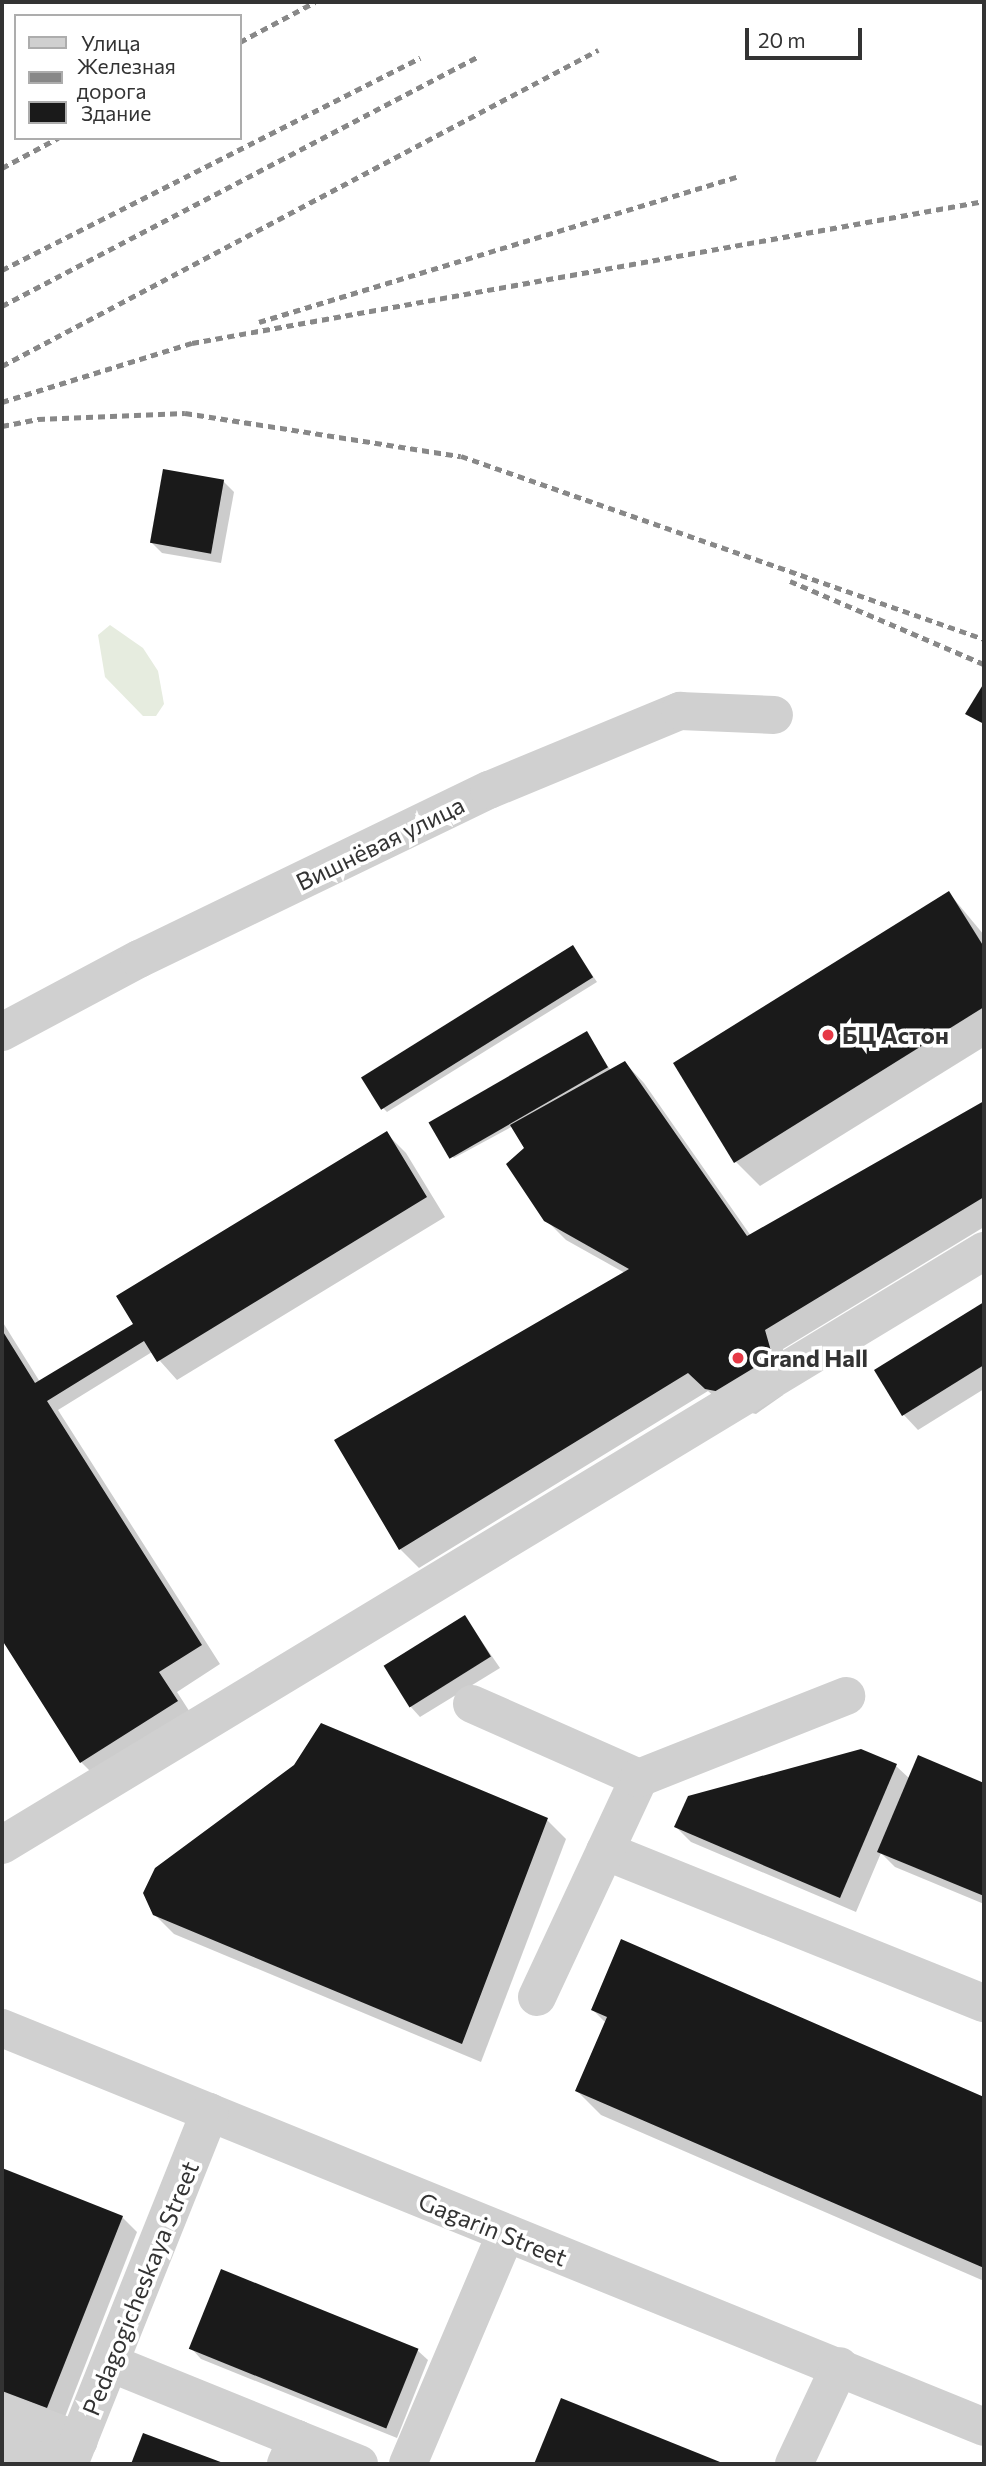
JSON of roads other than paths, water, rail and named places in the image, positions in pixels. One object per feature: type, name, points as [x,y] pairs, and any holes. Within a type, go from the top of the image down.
[{"type":"street","name":"Вишнёвая улица","points":[[2,1032],[139,959],[489,790],[655,721],[680,711],[774,715]]},
{"type":"street","points":[[2,1845],[984,1251]]},
{"type":"street","points":[[537,1997],[639,1778],[846,1696]]},
{"type":"street","points":[[472,1703],[639,1778]]},
{"type":"street","points":[[605,1851],[984,2003]]},
{"type":"street","name":"Gagarin Street","points":[[2,2028],[505,2235],[840,2366],[984,2427]]},
{"type":"street","name":"Pedagogicheskaya Street","points":[[74,2453],[210,2112]]},
{"type":"street","points":[[408,2464],[505,2235]]},
{"type":"street","points":[[110,2363],[292,2452],[359,2464]]},
{"type":"street","points":[[794,2464],[840,2366]]},
{"type":"street","points":[[2,2412],[74,2453]]},
{"type":"street","points":[[2,2448],[47,2464]]},
{"type":"railway","points":[[242,41],[315,2]]},
{"type":"railway","points":[[2,366],[598,50]]},
{"type":"railway","points":[[2,306],[477,57]]},
{"type":"railway","points":[[2,270],[420,58]]},
{"type":"railway","points":[[2,168],[54,140]]},
{"type":"railway","points":[[259,322],[736,177]]},
{"type":"railway","points":[[2,402],[192,343],[984,201]]},
{"type":"railway","points":[[2,426],[38,419],[185,413],[461,456],[984,639]]},
{"type":"railway","points":[[790,581],[984,664]]},
{"type":"place","name":"БЦ Астон","points":[[828,1035]]},
{"type":"place","name":"Grand Hall","points":[[738,1358]]}]
